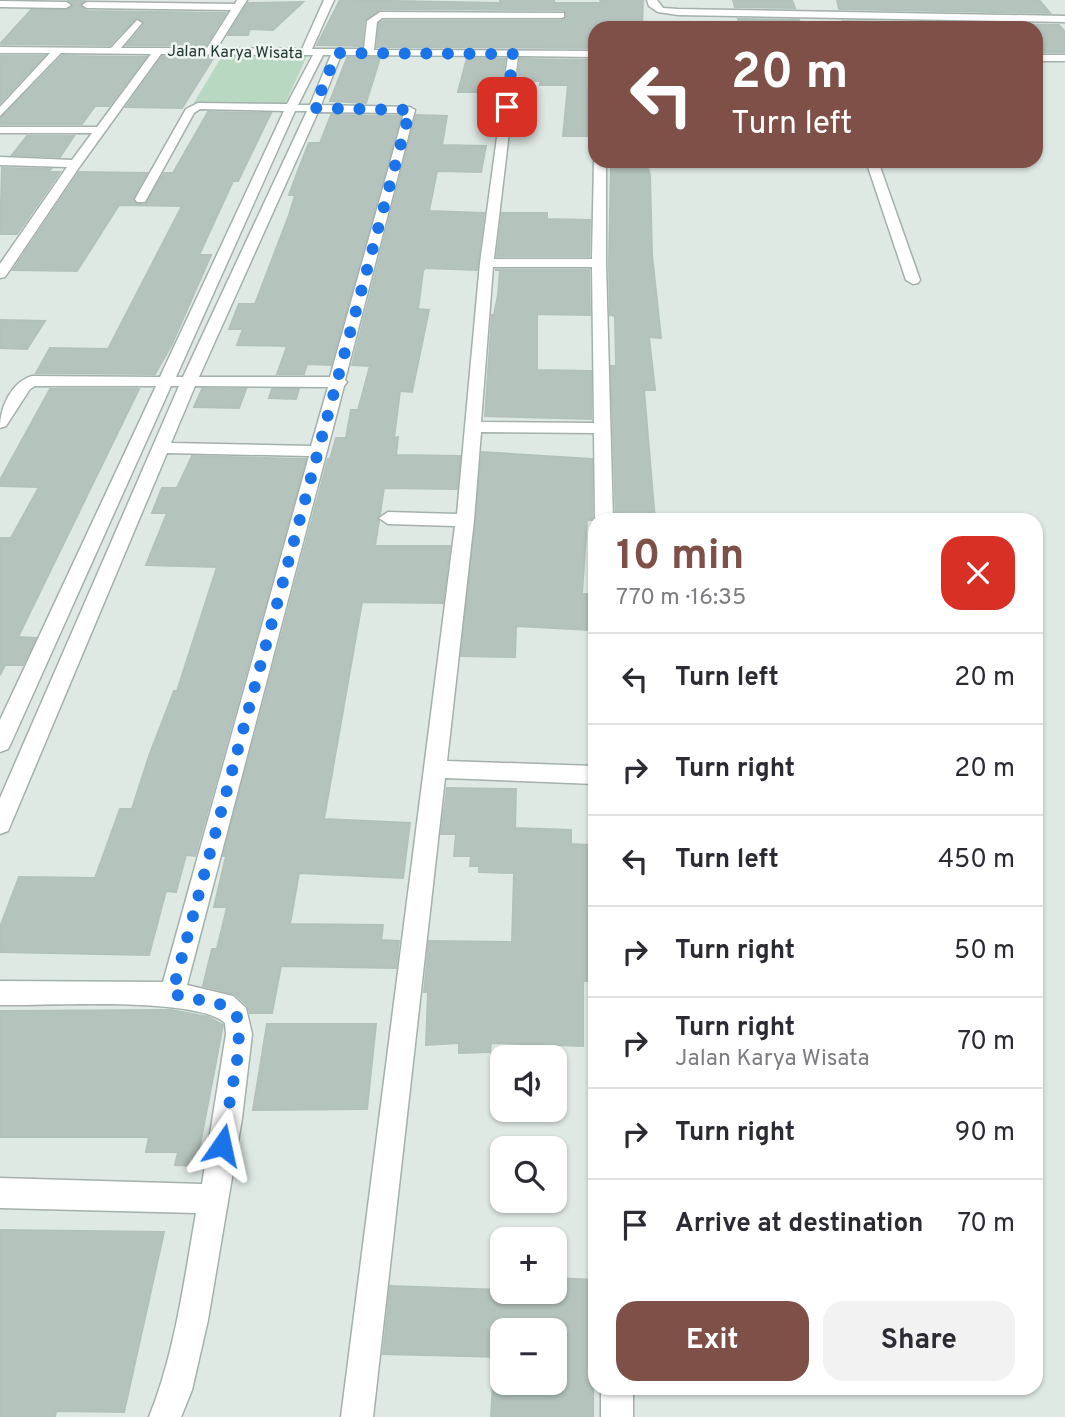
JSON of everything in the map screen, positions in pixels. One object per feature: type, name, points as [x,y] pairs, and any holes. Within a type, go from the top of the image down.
[{"type":"street","points":[[0,743],[291,108],[330,0]]},
{"type":"street","points":[[652,0],[652,4],[665,11],[980,13],[1065,19]]},
{"type":"street","points":[[761,0],[765,12]]},
{"type":"street","points":[[87,5],[239,3]]},
{"type":"street","points":[[209,51],[239,3]]},
{"type":"street","points":[[0,4],[66,5]]},
{"type":"street","points":[[980,13],[985,21]]},
{"type":"street","points":[[365,53],[373,34],[371,32],[375,18],[390,14],[561,15]]},
{"type":"street","points":[[115,49],[137,23]]},
{"type":"street","points":[[1054,44],[1065,58]]},
{"type":"street","name":"Jalan Karya Wisata","points":[[0,50],[588,54]]},
{"type":"street","points":[[0,113],[59,50]]},
{"type":"street","points":[[0,274],[99,130],[159,50]]},
{"type":"street","points":[[0,824],[8,781],[337,53]]},
{"type":"street","points":[[357,1417],[465,520],[487,263],[513,54]]},
{"type":"street","points":[[1043,58],[1065,58]]},
{"type":"street","points":[[141,198],[193,108],[205,105],[410,110],[339,382],[172,994]]},
{"type":"street","points":[[0,130],[99,130]]},
{"type":"street","points":[[0,161],[75,164]]},
{"type":"street","points":[[600,168],[604,513]]},
{"type":"street","points":[[874,168],[913,280]]},
{"type":"street","points":[[487,263],[599,263]]},
{"type":"street","points":[[0,423],[24,386],[32,381],[339,382]]},
{"type":"street","points":[[475,427],[601,428]]},
{"type":"street","points":[[159,448],[320,451]]},
{"type":"street","points":[[388,518],[465,520]]},
{"type":"street","points":[[434,769],[588,775]]},
{"type":"street","points":[[0,993],[172,994],[224,1005],[237,1017],[237,1061],[192,1320],[176,1390],[164,1417]]},
{"type":"street","points":[[0,1193],[212,1199]]},
{"type":"street","points":[[617,1395],[618,1417]]},
{"type":"green space","points":[[222,56],[307,56],[285,104],[193,104]]},
{"type":"building","points":[[68,0],[85,0],[80,6],[87,11],[226,13],[206,45],[127,45],[144,25],[137,17],[110,45],[0,44],[31,10],[67,10],[73,6]]},
{"type":"building","points":[[340,0],[500,3],[500,0],[554,0],[554,3],[601,3],[600,0],[643,0],[642,21],[588,21],[588,48],[377,47],[379,23],[383,21],[561,21],[567,17],[564,10],[380,9],[364,21],[362,46],[317,45]]},
{"type":"building","points":[[733,0],[792,0],[795,8],[735,7]]},
{"type":"building","points":[[837,0],[1039,0],[1050,13],[839,9]]},
{"type":"building","points":[[303,2],[273,30],[250,29],[248,35],[228,35],[248,3]]},
{"type":"building","points":[[738,19],[799,21],[739,21]]},
{"type":"building","points":[[1043,25],[1059,25],[1065,32],[1065,52],[1043,52]]},
{"type":"building","points":[[0,56],[44,56],[0,103]]},
{"type":"building","points":[[62,56],[146,57],[109,106],[95,106],[82,124],[0,124],[0,119]]},
{"type":"building","points":[[162,57],[214,57],[182,108],[126,107]]},
{"type":"building","points":[[347,58],[380,58],[366,103],[330,101]]},
{"type":"building","points":[[467,58],[505,59],[502,81],[493,80],[493,92],[458,92]]},
{"type":"building","points":[[520,59],[588,60],[588,136],[563,136],[568,85],[540,85],[540,81],[518,81]]},
{"type":"building","points":[[208,112],[271,113],[238,181],[233,181],[199,255],[211,255],[171,346],[155,374],[36,373],[50,348],[108,349],[182,206],[119,205],[77,271],[13,270],[79,172],[147,173],[133,198],[135,203],[145,205],[164,173],[173,173]]},
{"type":"building","points":[[331,115],[401,116],[331,365],[307,364],[304,374],[277,374],[287,346],[237,345],[243,329],[229,329],[239,304],[255,304],[289,215],[295,195],[289,195],[309,143],[320,143]]},
{"type":"building","points":[[416,115],[447,116],[442,145],[486,146],[481,172],[437,171],[429,211],[484,213],[477,270],[425,268],[423,271],[418,309],[429,310],[412,392],[400,391],[394,438],[398,437],[396,455],[460,456],[457,489],[384,488],[380,514],[377,517],[379,521],[375,546],[450,546],[443,603],[362,602],[324,819],[410,823],[403,878],[299,873],[290,924],[383,925],[381,940],[399,941],[396,968],[281,966],[272,1013],[250,1013],[248,1006],[235,994],[203,986],[212,949],[217,949],[227,907],[214,907],[226,856],[223,856],[328,459],[336,438],[346,438],[351,410],[358,410],[370,366],[352,365]]},
{"type":"building","points":[[27,136],[74,136],[60,157],[12,155]]},
{"type":"building","points":[[2,168],[51,169],[49,172],[60,172],[17,234],[0,234]]},
{"type":"building","points":[[611,168],[648,168],[652,255],[661,338],[649,337],[655,390],[644,390],[654,513],[616,513],[611,366],[616,366],[615,316],[610,315]]},
{"type":"building","points":[[502,213],[547,213],[547,219],[590,220],[589,256],[497,256]]},
{"type":"building","points":[[500,270],[589,270],[590,315],[537,314],[537,370],[591,371],[591,419],[485,416],[492,315],[498,295]]},
{"type":"building","points":[[0,320],[45,321],[27,349],[0,348]]},
{"type":"building","points":[[50,389],[139,389],[18,637],[36,638],[23,665],[5,665],[0,675],[0,538],[11,538],[39,487],[0,486],[0,480]]},
{"type":"building","points":[[202,389],[246,389],[239,408],[194,407]]},
{"type":"building","points":[[272,389],[299,389],[296,399],[269,398]]},
{"type":"building","points":[[482,452],[592,459],[592,513],[588,513],[587,520],[582,594],[588,594],[588,630],[516,626],[515,657],[461,656]]},
{"type":"building","points":[[192,456],[306,459],[195,856],[186,855],[176,892],[166,891],[149,955],[0,952],[0,927],[19,877],[95,878],[120,809],[132,809],[149,756],[174,691],[177,691],[217,567],[146,565],[167,513],[152,513],[162,488],[177,488]]},
{"type":"building","points":[[447,788],[516,789],[515,828],[571,830],[571,844],[588,845],[588,981],[583,981],[583,1046],[491,1043],[490,1052],[459,1053],[459,1043],[426,1045],[428,992],[424,992],[429,941],[512,942],[514,873],[479,872],[479,866],[470,866],[471,856],[454,856],[456,834],[441,834]]},
{"type":"building","points":[[171,1010],[208,1017],[223,1025],[196,1166],[175,1165],[178,1152],[146,1152],[149,1137],[0,1137],[0,1011]]},
{"type":"building","points":[[267,1024],[376,1024],[367,1109],[253,1110]]},
{"type":"building","points":[[0,1230],[164,1232],[124,1412],[56,1411],[55,1417],[0,1417]]},
{"type":"building","points":[[567,1279],[588,1280],[588,1395],[593,1395],[593,1417],[491,1417],[492,1395],[567,1395],[567,1318],[490,1318],[490,1357],[383,1354],[390,1286],[490,1290],[490,1304],[567,1304]]},
{"type":"route","points":[[222,1145],[237,1061],[237,1017],[224,1005],[172,994],[339,382],[410,110],[314,108],[337,53],[513,54],[507,107]]}]
